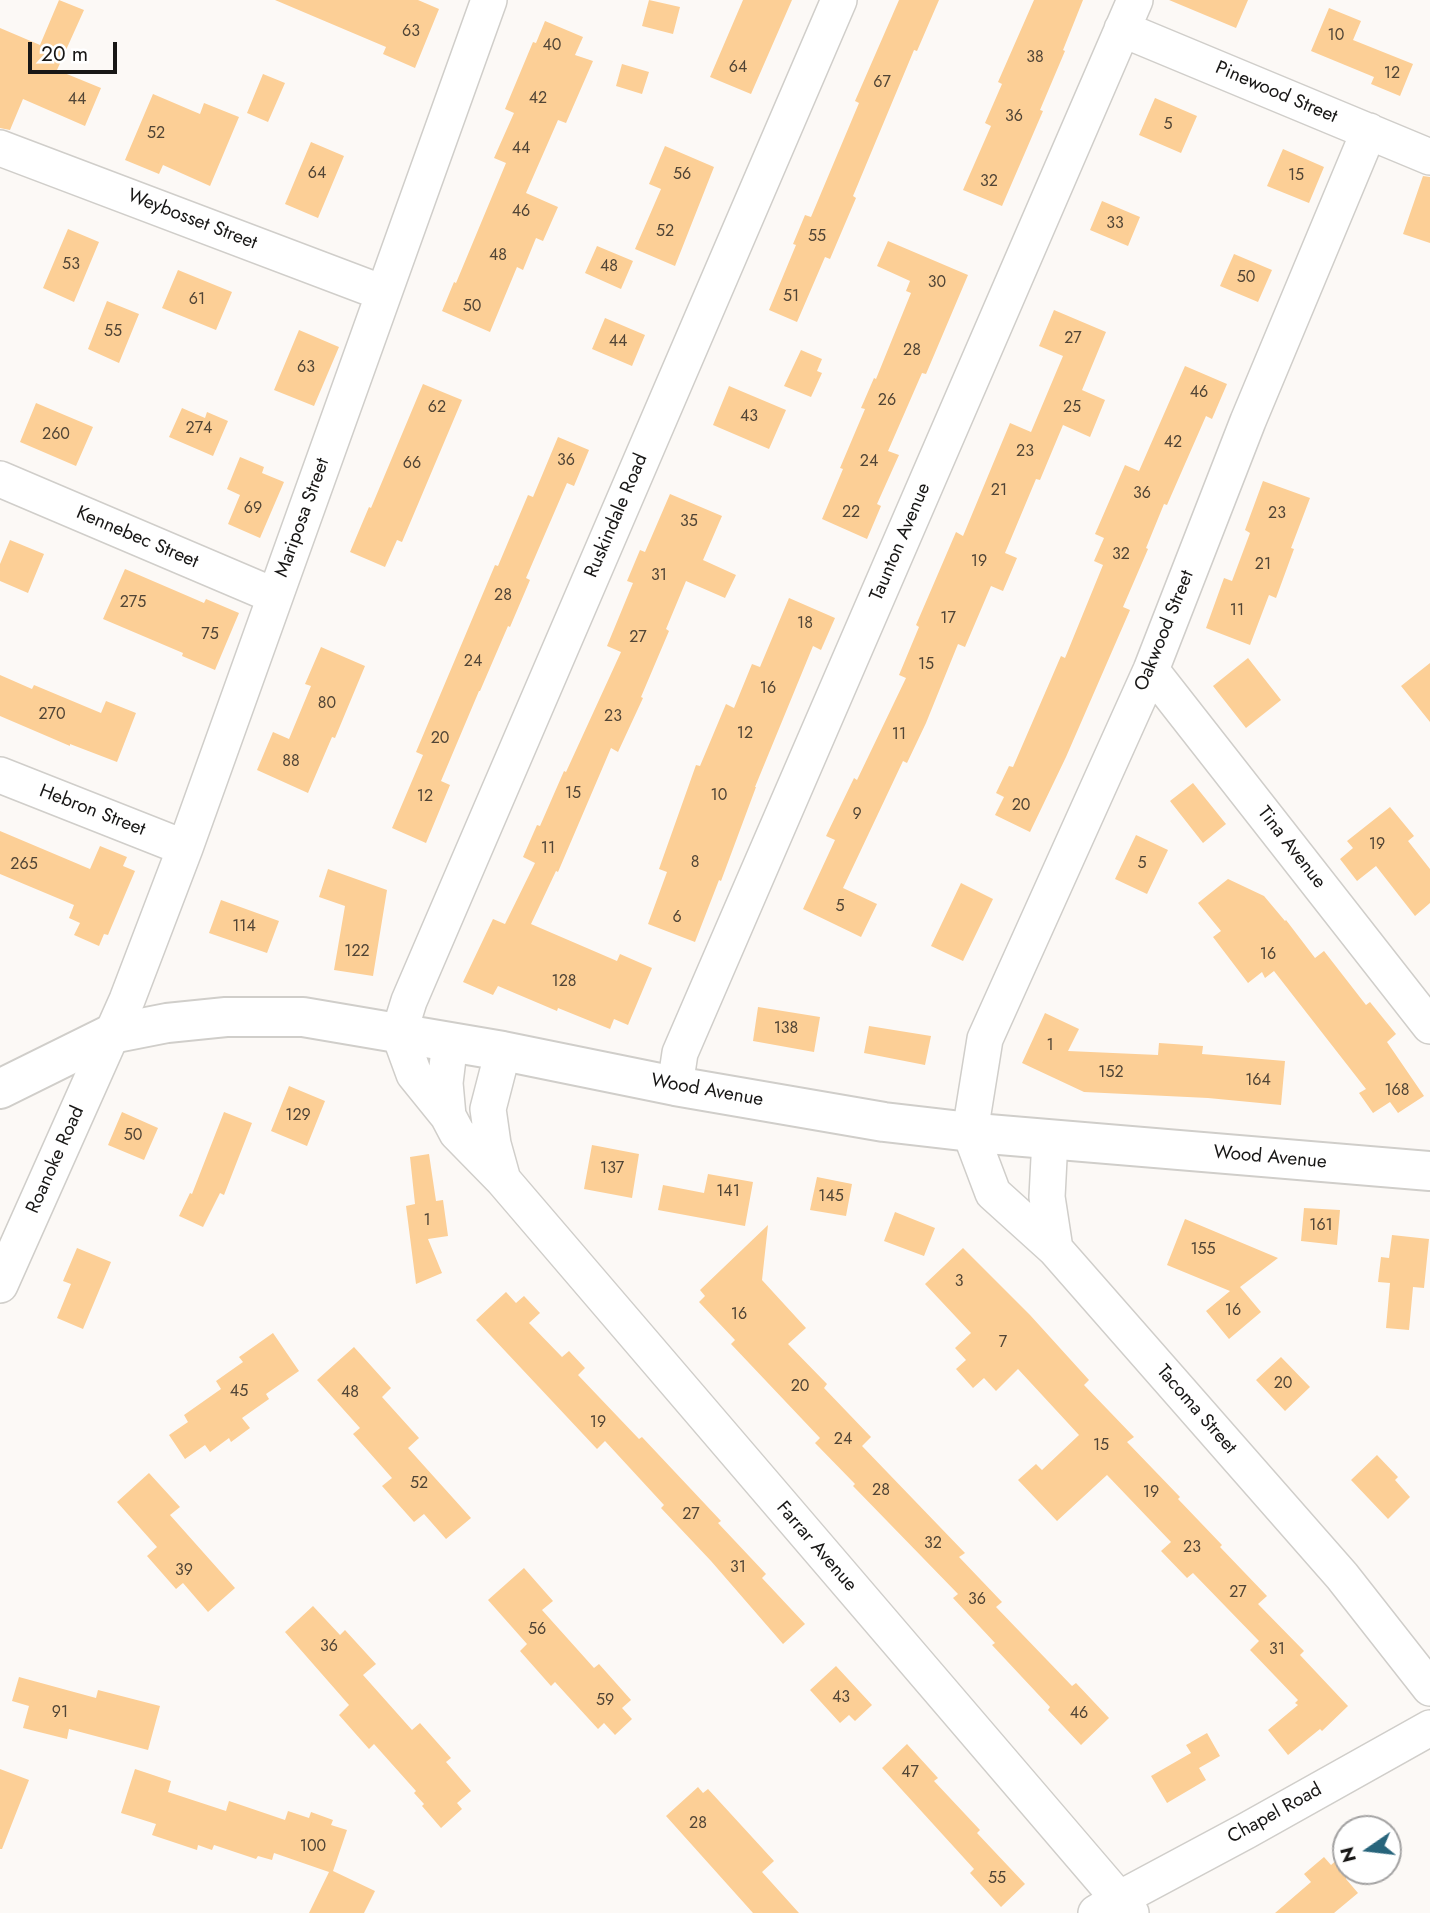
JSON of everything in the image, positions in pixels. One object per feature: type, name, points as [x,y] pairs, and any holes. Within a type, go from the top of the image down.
[{"type":"main road","name":"Wood Avenue","points":[[2,1086],[111,1034],[167,1023],[239,1017],[303,1017],[503,1051],[675,1086],[884,1122],[970,1132],[1430,1171]]},
{"type":"street","name":"Mariposa Street","points":[[111,1034],[127,1000],[185,848],[488,0]]},
{"type":"street","name":"Ruskindale Road","points":[[400,1033],[414,988],[839,0]]},
{"type":"street","name":"Pinewood Street","points":[[1129,14],[1368,131],[1430,157]]},
{"type":"street","name":"Taunton Avenue","points":[[675,1086],[680,1053],[1129,14]]},
{"type":"street","name":"Oakwood Street","points":[[970,1132],[985,1040],[1151,670],[1248,421],[1368,131]]},
{"type":"street","name":"Weybosset Street","points":[[0,148],[383,293]]},
{"type":"street","name":"Kennebec Street","points":[[0,479],[275,596]]},
{"type":"street","name":"Tina Avenue","points":[[1151,670],[1430,1026]]},
{"type":"street","name":"Hebron Street","points":[[0,775],[185,848]]},
{"type":"street","name":"Farrar Avenue","points":[[400,1033],[414,1074],[448,1116],[457,1133],[503,1180],[1115,1908]]},
{"type":"street","name":"Roanoke Road","points":[[0,1285],[111,1034]]},
{"type":"street","points":[[448,1116],[445,1083],[450,1042]]},
{"type":"street","name":"Farrar Avenue","points":[[503,1051],[488,1109],[503,1180]]},
{"type":"street","name":"Tacoma Street","points":[[970,1132],[993,1193],[1055,1249],[1342,1576],[1430,1688]]},
{"type":"street","points":[[1050,1139],[1047,1197],[1055,1249]]},
{"type":"street","name":"Chapel Road","points":[[1115,1908],[1430,1728]]},
{"type":"building","points":[[59,0],[84,10],[57,70],[101,88],[85,126],[23,99],[10,130],[0,128],[0,28],[40,45]]},
{"type":"building","points":[[275,0],[418,0],[439,9],[415,68],[383,54],[386,47]]},
{"type":"building","points":[[649,0],[680,7],[673,34],[642,26]]},
{"type":"building","points":[[743,0],[792,0],[751,94],[710,77]]},
{"type":"building","points":[[899,0],[939,0],[917,51],[914,50],[853,196],[856,198],[830,259],[825,257],[797,322],[769,310],[796,245],[793,244],[805,215],[811,217],[859,103],[855,101]]},
{"type":"building","points":[[1034,0],[1083,0],[1040,110],[1043,111],[1002,206],[963,190],[991,126],[985,123],[1002,84],[998,82]]},
{"type":"building","points":[[1169,0],[1248,0],[1236,28]]},
{"type":"building","points":[[1329,8],[1361,21],[1353,40],[1413,64],[1400,96],[1371,84],[1374,77],[1311,51]]},
{"type":"building","points":[[545,21],[583,37],[575,55],[593,61],[566,123],[558,120],[526,193],[558,207],[543,241],[536,238],[523,270],[517,267],[490,332],[442,311],[506,163],[494,158],[514,113],[505,109],[533,42],[536,43]]},
{"type":"building","points":[[622,64],[649,72],[642,94],[616,86]]},
{"type":"building","points":[[263,74],[285,83],[268,122],[247,113]]},
{"type":"building","points":[[153,94],[200,114],[204,103],[239,117],[210,186],[163,165],[159,174],[125,160]]},
{"type":"building","points":[[1155,98],[1197,116],[1181,153],[1139,135]]},
{"type":"building","points":[[311,142],[344,156],[318,218],[285,204]]},
{"type":"building","points":[[665,146],[714,167],[675,266],[635,249],[661,189],[649,184]]},
{"type":"building","points":[[1283,149],[1324,167],[1309,203],[1267,186]]},
{"type":"building","points":[[1423,176],[1430,177],[1430,243],[1403,234]]},
{"type":"building","points":[[1102,201],[1140,217],[1128,246],[1090,230]]},
{"type":"building","points":[[68,229],[99,242],[74,302],[43,288]]},
{"type":"building","points":[[888,241],[968,275],[926,374],[922,373],[888,451],[899,455],[877,504],[881,506],[867,539],[822,519],[865,409],[861,408],[874,378],[876,379],[911,293],[906,291],[910,281],[877,266]]},
{"type":"building","points":[[597,246],[633,261],[621,289],[585,273]]},
{"type":"building","points":[[1234,254],[1272,270],[1258,302],[1220,286]]},
{"type":"building","points":[[178,270],[232,292],[216,330],[162,308]]},
{"type":"building","points":[[107,301],[139,314],[119,363],[88,349]]},
{"type":"building","points":[[1054,310],[1106,332],[1082,390],[1105,400],[1090,437],[1063,425],[1040,480],[1036,479],[1005,553],[1017,558],[1003,591],[991,586],[965,647],[958,644],[926,723],[907,763],[903,761],[843,888],[877,904],[861,937],[803,909],[835,840],[826,836],[854,778],[857,780],[906,678],[899,675],[919,627],[916,625],[956,532],[963,536],[1010,423],[1031,432],[1063,356],[1039,346]]},
{"type":"building","points":[[605,318],[645,335],[632,366],[592,349]]},
{"type":"building","points":[[299,330],[339,347],[314,406],[274,390]]},
{"type":"building","points":[[801,350],[822,359],[817,371],[822,373],[811,397],[784,386]]},
{"type":"building","points":[[1185,366],[1227,384],[1212,419],[1206,416],[1167,505],[1164,504],[1123,607],[1130,610],[1030,832],[995,815],[1004,797],[996,793],[1009,766],[1013,767],[1061,656],[1065,658],[1103,565],[1094,561],[1104,538],[1095,534],[1125,465],[1139,471]]},
{"type":"building","points":[[423,384],[462,400],[402,542],[397,540],[385,567],[350,552]]},
{"type":"building","points":[[729,386],[786,410],[769,449],[713,425]]},
{"type":"building","points":[[36,403],[93,427],[76,466],[20,442]]},
{"type":"building","points":[[182,408],[205,418],[207,412],[228,421],[213,456],[169,437]]},
{"type":"building","points":[[558,437],[589,450],[574,486],[567,483],[526,578],[530,580],[441,781],[450,785],[426,843],[392,828],[423,755],[416,752],[495,565],[498,566],[528,495],[533,497]]},
{"type":"building","points":[[240,457],[264,467],[262,473],[284,482],[260,538],[228,524],[240,495],[227,489]]},
{"type":"building","points":[[1263,481],[1310,498],[1276,598],[1269,595],[1250,645],[1206,628],[1224,578],[1232,581],[1250,533],[1245,530]]},
{"type":"building","points":[[670,494],[722,516],[703,560],[736,575],[725,598],[686,581],[666,629],[669,631],[641,697],[643,698],[618,752],[611,748],[558,872],[556,871],[531,924],[617,961],[620,954],[652,968],[628,1025],[614,1019],[610,1029],[558,1008],[557,1011],[498,986],[493,995],[463,982],[493,919],[505,924],[535,863],[523,857],[564,771],[566,772],[621,652],[607,646],[633,583],[627,581],[640,550],[645,552]]},
{"type":"building","points":[[10,540],[44,554],[28,593],[0,581],[0,564]]},
{"type":"building","points":[[125,569],[204,603],[206,599],[239,613],[215,670],[182,656],[183,653],[103,619]]},
{"type":"building","points":[[789,598],[835,618],[821,650],[813,646],[695,942],[648,924],[667,872],[659,869],[696,765],[700,766],[726,704],[734,708],[752,664],[760,667]]},
{"type":"building","points":[[321,647],[365,666],[335,738],[332,737],[308,793],[257,770],[273,732],[289,739],[311,686],[305,684]]},
{"type":"building","points":[[1248,658],[1281,700],[1246,728],[1213,686]]},
{"type":"building","points":[[1430,663],[1430,722],[1401,686]]},
{"type":"building","points":[[0,675],[32,689],[34,685],[101,713],[106,701],[136,713],[117,762],[70,746],[0,716]]},
{"type":"building","points":[[1193,783],[1226,824],[1203,843],[1170,801]]},
{"type":"building","points":[[1390,807],[1414,836],[1408,841],[1430,869],[1430,903],[1415,916],[1376,866],[1357,881],[1340,859],[1353,848],[1347,841]]},
{"type":"building","points":[[0,831],[90,869],[100,846],[127,857],[123,866],[135,871],[108,935],[104,934],[99,946],[74,935],[80,923],[69,918],[74,905],[0,874]]},
{"type":"building","points":[[1136,835],[1168,850],[1147,894],[1115,879]]},
{"type":"building","points":[[328,869],[387,890],[373,976],[334,970],[345,906],[319,897]]},
{"type":"building","points":[[1228,879],[1264,896],[1315,958],[1324,951],[1366,1005],[1370,1002],[1396,1034],[1387,1042],[1424,1096],[1398,1113],[1390,1102],[1373,1113],[1359,1093],[1366,1089],[1274,971],[1265,978],[1262,972],[1248,983],[1213,937],[1221,931],[1198,903]]},
{"type":"building","points":[[961,883],[993,899],[963,961],[931,946]]},
{"type":"building","points":[[221,900],[279,921],[267,953],[209,933]]},
{"type":"building","points":[[758,1007],[820,1017],[814,1052],[753,1041]]},
{"type":"building","points":[[1045,1013],[1079,1029],[1068,1051],[1158,1055],[1159,1043],[1203,1046],[1202,1054],[1285,1061],[1281,1105],[1208,1098],[1084,1092],[1022,1063]]},
{"type":"building","points":[[869,1026],[931,1036],[925,1065],[864,1053]]},
{"type":"building","points":[[289,1086],[325,1101],[307,1146],[271,1131]]},
{"type":"building","points":[[122,1112],[158,1128],[144,1160],[108,1145]]},
{"type":"building","points":[[224,1112],[252,1123],[224,1195],[220,1193],[203,1227],[179,1216],[190,1193],[192,1194]]},
{"type":"building","points":[[592,1145],[639,1154],[632,1198],[584,1189]]},
{"type":"building","points":[[429,1154],[436,1201],[443,1200],[448,1236],[428,1239],[442,1273],[416,1284],[406,1206],[415,1204],[410,1157]]},
{"type":"building","points":[[708,1174],[753,1182],[745,1226],[658,1210],[663,1185],[704,1193]]},
{"type":"building","points":[[817,1177],[852,1184],[846,1216],[810,1210]]},
{"type":"building","points":[[1304,1208],[1340,1210],[1337,1245],[1301,1241]]},
{"type":"building","points":[[895,1212],[935,1228],[924,1256],[884,1241]]},
{"type":"building","points":[[1185,1219],[1278,1258],[1240,1287],[1261,1312],[1229,1339],[1206,1311],[1230,1291],[1167,1265]]},
{"type":"building","points":[[768,1225],[762,1280],[806,1328],[788,1344],[827,1384],[824,1388],[871,1437],[862,1446],[965,1553],[959,1557],[1002,1602],[996,1607],[1072,1686],[1076,1683],[1109,1718],[1081,1745],[1048,1710],[1050,1707],[992,1645],[995,1643],[953,1598],[958,1594],[853,1486],[855,1484],[815,1443],[820,1438],[731,1344],[735,1340],[699,1302],[705,1296],[700,1290]]},
{"type":"building","points":[[1392,1235],[1429,1239],[1424,1288],[1413,1287],[1409,1330],[1386,1328],[1390,1283],[1378,1282],[1381,1257],[1389,1258]]},
{"type":"building","points":[[77,1248],[111,1262],[83,1329],[57,1318],[71,1284],[63,1281]]},
{"type":"building","points":[[963,1248],[1030,1315],[1089,1380],[1084,1385],[1134,1437],[1127,1442],[1180,1497],[1178,1499],[1222,1545],[1220,1547],[1267,1596],[1258,1604],[1304,1651],[1300,1655],[1348,1706],[1322,1731],[1320,1729],[1288,1755],[1268,1730],[1298,1705],[1295,1703],[1298,1700],[1250,1650],[1259,1641],[1193,1573],[1187,1578],[1161,1551],[1171,1542],[1107,1475],[1057,1521],[1018,1480],[1036,1464],[1042,1470],[1079,1435],[1018,1369],[996,1391],[984,1378],[973,1388],[956,1369],[966,1360],[955,1348],[971,1333],[925,1284]]},
{"type":"building","points":[[506,1292],[516,1303],[524,1296],[540,1313],[529,1323],[562,1357],[569,1351],[585,1368],[578,1375],[639,1439],[642,1437],[721,1521],[718,1523],[766,1574],[762,1578],[805,1624],[783,1644],[661,1508],[664,1505],[605,1441],[597,1449],[476,1320]]},
{"type":"building","points":[[273,1333],[299,1371],[266,1394],[269,1399],[242,1418],[250,1428],[231,1442],[229,1438],[210,1452],[205,1445],[185,1459],[169,1435],[188,1422],[184,1415],[221,1389],[216,1381],[243,1362],[239,1357]]},
{"type":"building","points":[[354,1347],[391,1388],[382,1397],[419,1438],[408,1448],[471,1518],[446,1539],[424,1514],[414,1522],[382,1486],[392,1478],[353,1434],[360,1428],[317,1380]]},
{"type":"building","points":[[1281,1357],[1310,1387],[1285,1411],[1256,1380]]},
{"type":"building","points":[[1377,1455],[1398,1477],[1395,1480],[1410,1497],[1388,1519],[1351,1480]]},
{"type":"building","points":[[149,1473],[180,1507],[170,1515],[235,1588],[208,1612],[183,1583],[176,1589],[147,1556],[157,1547],[117,1502]]},
{"type":"building","points":[[524,1568],[553,1601],[542,1610],[594,1668],[599,1664],[631,1700],[622,1708],[632,1719],[615,1735],[604,1723],[598,1729],[555,1682],[551,1686],[520,1651],[527,1644],[488,1600]]},
{"type":"building","points":[[313,1606],[340,1635],[345,1630],[376,1664],[363,1675],[412,1730],[420,1723],[451,1758],[446,1762],[471,1791],[457,1803],[462,1809],[441,1828],[422,1806],[424,1804],[414,1793],[416,1791],[374,1744],[369,1749],[339,1715],[349,1705],[285,1632]]},
{"type":"building","points":[[836,1666],[872,1705],[855,1721],[849,1715],[840,1723],[810,1690]]},
{"type":"building","points":[[19,1677],[96,1698],[98,1690],[160,1706],[148,1750],[69,1729],[67,1739],[23,1728],[29,1706],[12,1701]]},
{"type":"building","points":[[1207,1733],[1220,1756],[1199,1768],[1206,1780],[1167,1803],[1151,1776],[1191,1753],[1186,1745]]},
{"type":"building","points":[[907,1744],[938,1778],[934,1781],[980,1830],[977,1833],[1025,1884],[1001,1907],[970,1873],[974,1869],[882,1768]]},
{"type":"building","points":[[0,1769],[29,1780],[2,1849],[0,1849]]},
{"type":"building","points":[[135,1769],[171,1781],[168,1792],[226,1811],[229,1801],[285,1820],[288,1811],[309,1818],[311,1812],[333,1820],[331,1825],[347,1830],[333,1871],[375,1891],[364,1913],[309,1913],[329,1872],[274,1853],[272,1860],[258,1856],[256,1859],[214,1845],[212,1850],[198,1845],[197,1850],[152,1835],[156,1824],[121,1813]]},
{"type":"building","points":[[698,1787],[703,1793],[708,1789],[774,1861],[762,1872],[799,1913],[753,1913],[666,1816]]},
{"type":"building","points":[[1324,1857],[1331,1865],[1332,1885],[1351,1885],[1358,1893],[1334,1913],[1275,1913],[1311,1882],[1304,1874]]}]
